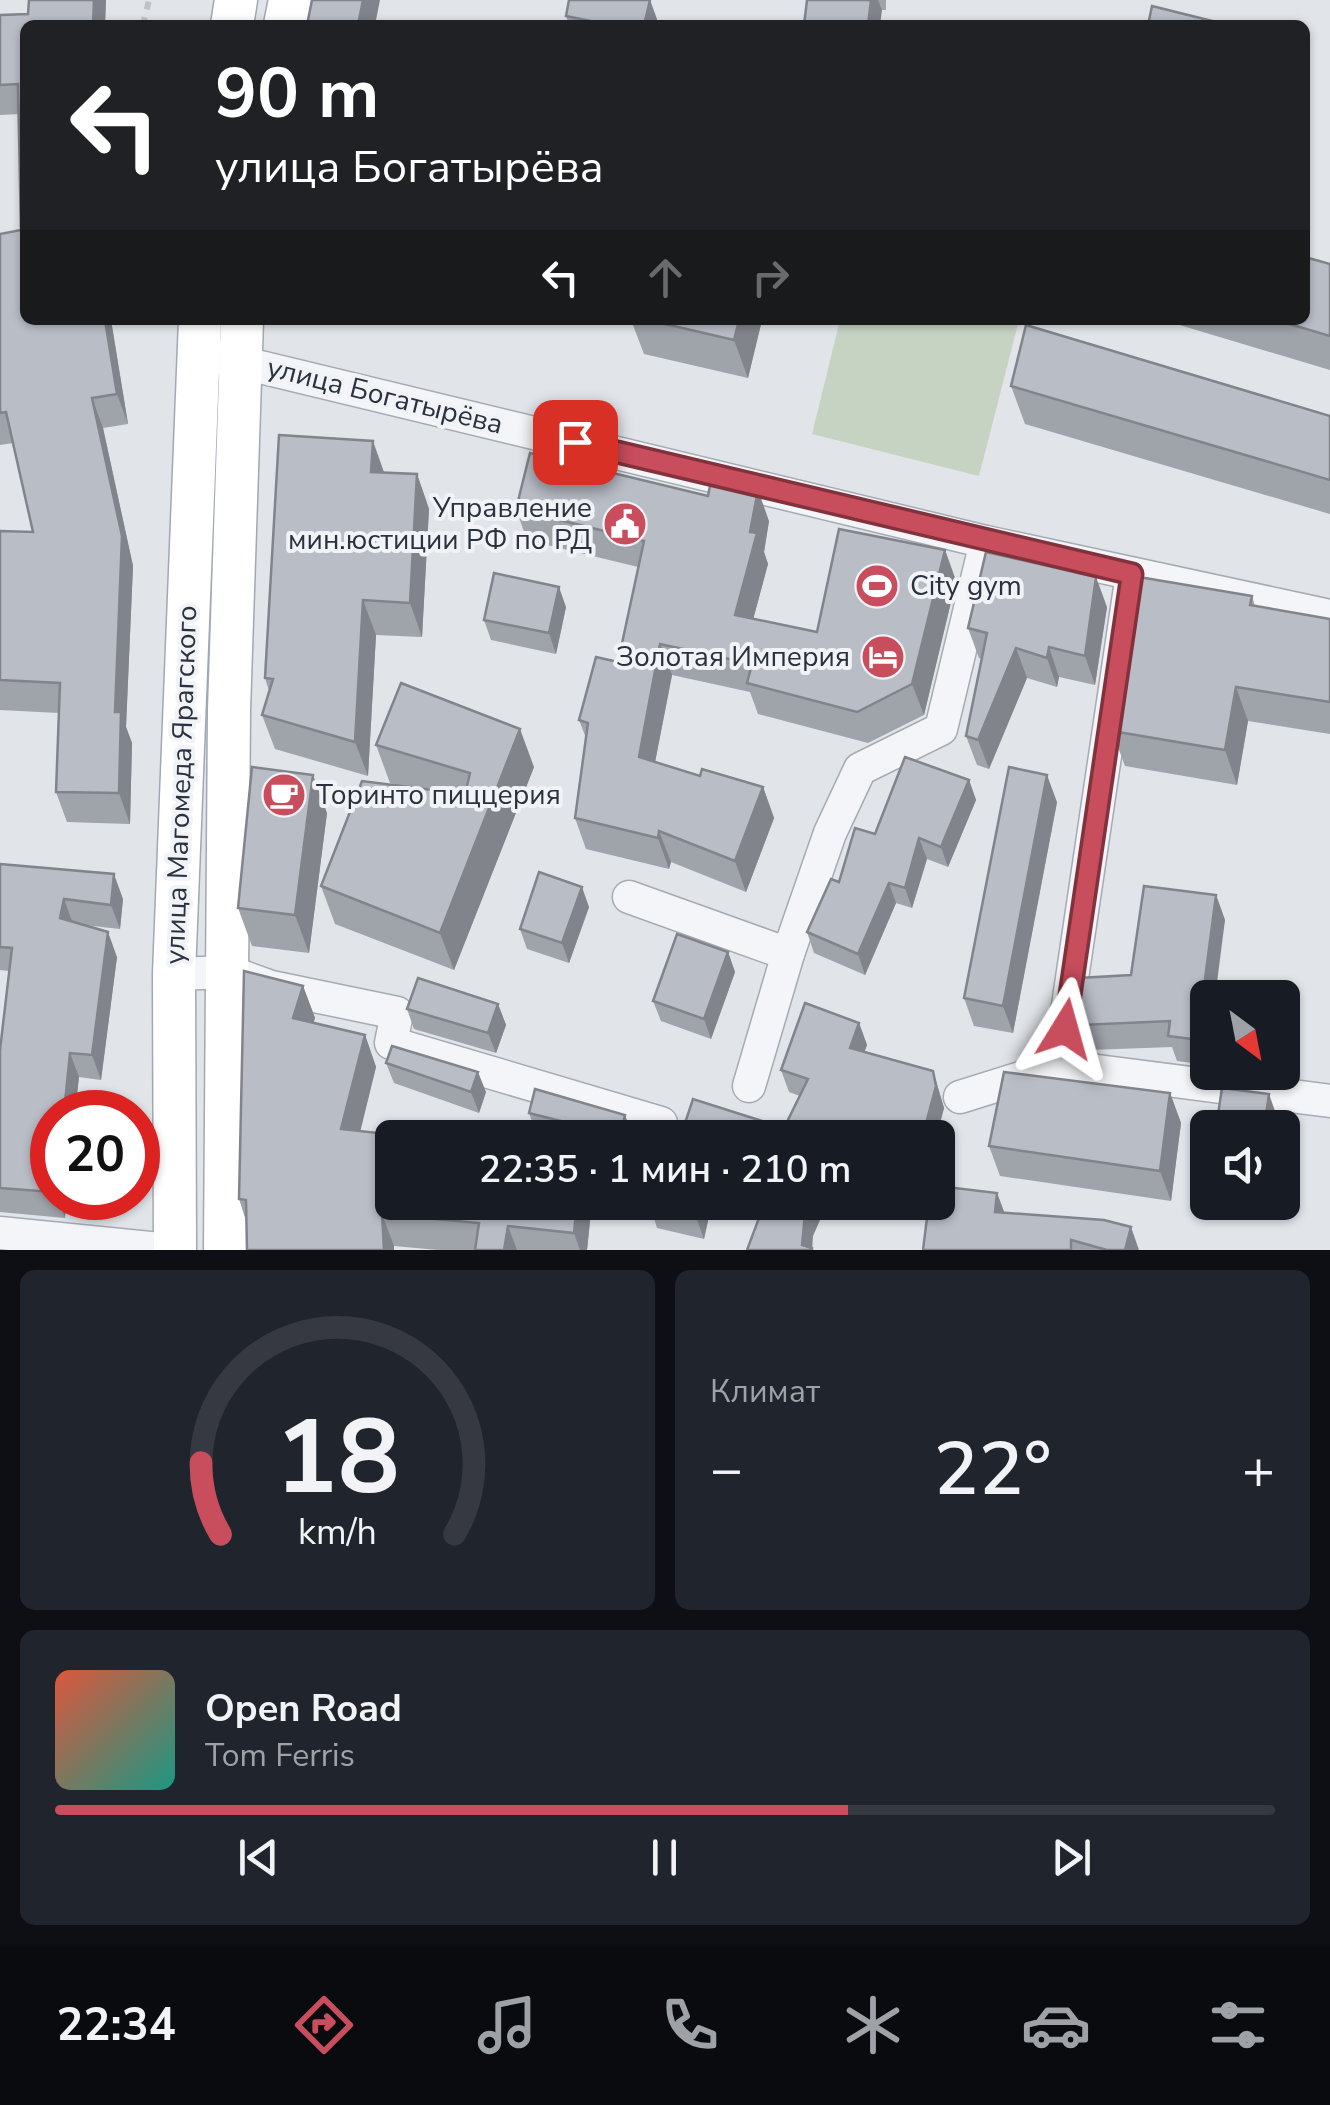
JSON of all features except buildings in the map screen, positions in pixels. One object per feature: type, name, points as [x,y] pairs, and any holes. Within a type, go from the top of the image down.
[{"type":"main road","name":"улица Магомеда Ярагского","points":[[220,338],[229,710],[230,972],[222,1250]]},
{"type":"main road","name":"улица Магомеда Ярагского","points":[[172,1250],[174,974],[220,338]]},
{"type":"street","name":"улица Богатырёва","points":[[220,338],[986,542],[1330,616]]},
{"type":"street","points":[[749,1086],[788,954],[830,833],[860,769],[941,729],[986,542]]},
{"type":"street","points":[[1059,1066],[1132,574]]},
{"type":"street","points":[[629,897],[788,954]]},
{"type":"street","points":[[174,974],[230,972],[271,987],[397,1014],[391,1043],[651,1120]]},
{"type":"street","points":[[960,1097],[1059,1066],[1330,1102]]},
{"type":"street","points":[[0,1233],[53,1244],[172,1250]]},
{"type":"green space","points":[[839,325],[1018,325],[979,476],[812,434]]},
{"type":"place","name":"Управление мин.юстиции РФ по РД","points":[[625,524]]},
{"type":"place","name":"City gym","points":[[877,586]]},
{"type":"place","name":"Золотая Империя","points":[[883,657]]},
{"type":"place","name":"Торинто пиццерия","points":[[284,795]]},
{"type":"route","points":[[575,442],[1132,574],[1065,1029]]}]
